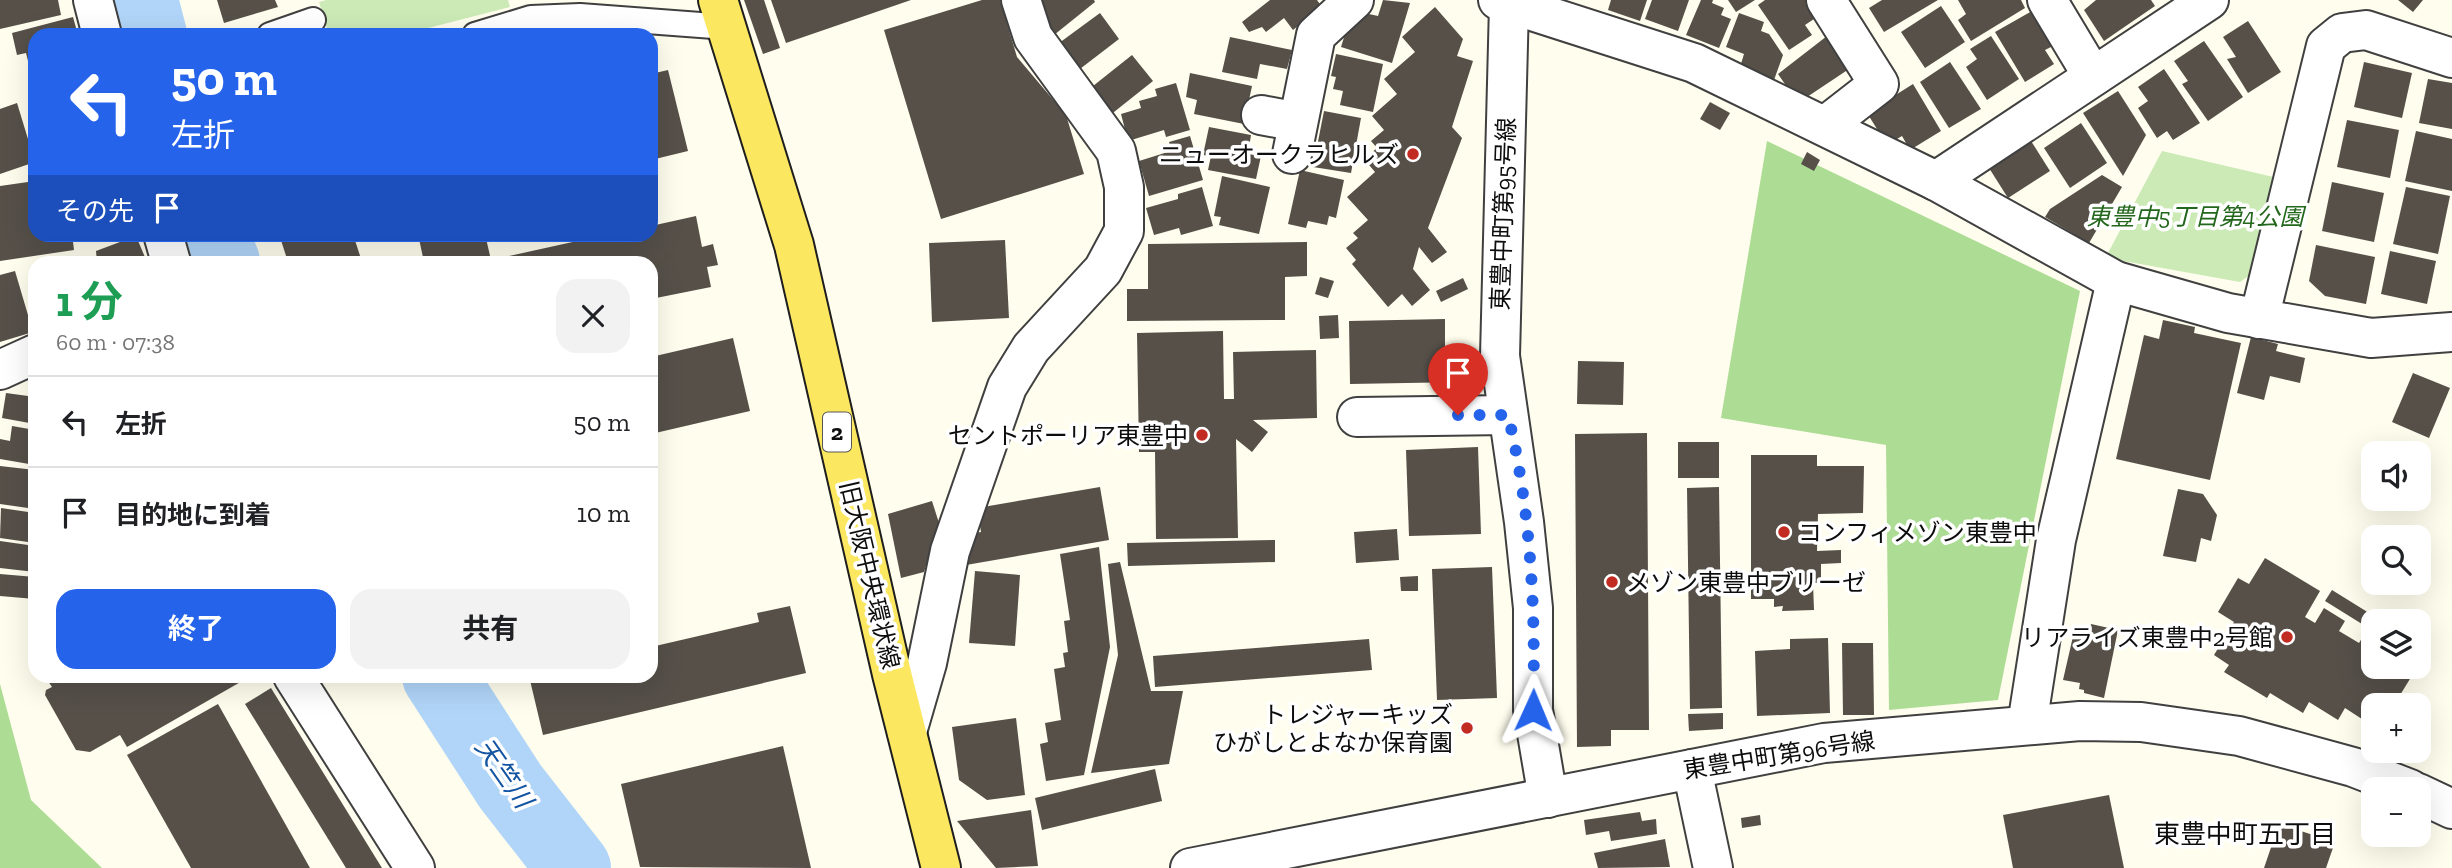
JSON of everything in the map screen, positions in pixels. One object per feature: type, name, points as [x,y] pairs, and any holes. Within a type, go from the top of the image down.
[{"type":"main road","name":"旧大阪中央環状線","points":[[722,14],[794,245],[941,868]]},
{"type":"street","points":[[93,0],[100,28]]},
{"type":"street","points":[[907,732],[927,663],[950,551],[1007,387],[1031,348],[1103,270],[1124,231],[1124,187],[1116,151],[1033,37],[1021,0]]},
{"type":"street","points":[[1261,115],[1295,138],[1316,34],[1354,0]]},
{"type":"street","points":[[1825,126],[1879,84],[1826,0]]},
{"type":"street","points":[[2047,0],[2092,75]]},
{"type":"street","points":[[1936,181],[2092,75],[2209,0]]},
{"type":"street","points":[[1504,2],[1693,63],[1936,181],[2116,281],[2228,313],[2371,338],[2452,332]]},
{"type":"street","name":"東豊中町第95号線","points":[[1504,2],[1500,356],[1508,415],[1516,448],[1533,608],[1533,710],[1548,798]]},
{"type":"street","points":[[2259,319],[2326,46],[2342,33],[2366,30],[2452,58]]},
{"type":"street","points":[[2027,725],[2056,540],[2116,281]]},
{"type":"street","points":[[0,370],[28,357]]},
{"type":"street","points":[[1357,417],[1508,415]]},
{"type":"street","points":[[297,683],[415,868]]},
{"type":"street","name":"東豊中町第96号線","points":[[1190,868],[1824,743],[2027,725],[2141,722],[2239,736],[2353,767],[2379,777]]},
{"type":"street","points":[[1692,769],[1713,868]]},
{"type":"street","points":[[2431,799],[2452,809]]},
{"type":"lane","points":[[489,28],[528,9],[580,16],[722,14]]},
{"type":"lane","points":[[288,28],[313,18]]},
{"type":"green space","points":[[508,0],[510,7],[428,28],[327,28],[319,2]]},
{"type":"green space","points":[[1767,141],[2080,291],[1998,700],[1889,710],[1886,445],[1721,418]]},
{"type":"green space","name":"東豊中5丁目第4公園","points":[[2162,151],[2282,179],[2260,268],[2240,282],[2118,260],[2107,255]]},
{"type":"green space","points":[[0,684],[31,800],[102,868],[0,868]]},
{"type":"building","points":[[0,0],[58,0],[61,15],[0,29]]},
{"type":"building","points":[[217,0],[275,0],[278,7],[224,23]]},
{"type":"building","points":[[744,0],[764,0],[780,48],[763,54]]},
{"type":"building","points":[[771,0],[911,0],[786,43]]},
{"type":"building","points":[[982,0],[1000,0],[1017,57],[1066,115],[1084,174],[941,219],[884,30]]},
{"type":"building","points":[[1041,0],[1095,2],[1054,35],[1032,7]]},
{"type":"building","points":[[1270,0],[1317,0],[1322,7],[1293,30],[1284,18],[1266,32],[1262,27],[1249,32],[1242,22]]},
{"type":"building","points":[[1383,0],[1410,3],[1392,63],[1341,47],[1346,31],[1369,14],[1378,16]]},
{"type":"building","points":[[1611,0],[1647,0],[1640,21],[1608,10]]},
{"type":"building","points":[[1652,0],[1689,0],[1678,31],[1645,19]]},
{"type":"building","points":[[1701,0],[1713,0],[1712,3],[1724,8],[1721,15],[1731,19],[1719,48],[1686,35]]},
{"type":"building","points":[[1728,0],[1755,0],[1736,12]]},
{"type":"building","points":[[1765,0],[1805,0],[1817,17],[1805,25],[1812,35],[1789,50],[1758,5]]},
{"type":"building","points":[[1882,0],[1938,0],[1884,32],[1869,8]]},
{"type":"building","points":[[1958,0],[2021,0],[2025,8],[1971,41],[1958,20],[1966,14]]},
{"type":"building","points":[[2096,0],[2151,0],[2155,6],[2104,41],[2084,10]]},
{"type":"building","points":[[2398,0],[2423,0],[2413,12]]},
{"type":"building","points":[[1941,6],[1965,42],[1925,68],[1901,32]]},
{"type":"building","name":"ニューオークラヒルズ","points":[[1435,7],[1463,39],[1457,56],[1473,61],[1452,127],[1462,138],[1428,228],[1447,252],[1432,263],[1419,247],[1413,269],[1430,290],[1412,306],[1402,294],[1388,307],[1352,264],[1356,260],[1346,248],[1358,238],[1353,233],[1368,220],[1347,197],[1375,172],[1364,159],[1377,148],[1371,141],[1384,130],[1372,116],[1397,94],[1384,79],[1415,52],[1402,37]]},
{"type":"building","points":[[2032,11],[2053,46],[2045,50],[2054,64],[2025,82],[1995,32]]},
{"type":"building","points":[[1100,13],[1119,39],[1076,72],[1055,46]]},
{"type":"building","points":[[1739,13],[1764,22],[1761,31],[1769,34],[1783,55],[1774,80],[1740,67],[1744,54],[1726,47]]},
{"type":"building","points":[[73,17],[76,28],[31,28]]},
{"type":"building","points":[[2248,21],[2281,72],[2248,93],[2227,59],[2236,57],[2223,37]]},
{"type":"building","points":[[28,29],[28,61],[26,53],[17,55],[12,33]]},
{"type":"building","points":[[1827,36],[1849,69],[1798,103],[1778,74]]},
{"type":"building","points":[[1991,36],[2019,79],[1987,100],[1966,67],[1977,59],[1970,49]]},
{"type":"building","points":[[1230,37],[1292,50],[1287,69],[1260,64],[1257,79],[1222,72]]},
{"type":"building","points":[[2204,41],[2243,97],[2208,121],[2182,84],[2188,81],[2174,61]]},
{"type":"building","points":[[1336,54],[1383,64],[1373,112],[1340,105],[1343,91],[1333,89],[1336,77],[1331,76]]},
{"type":"building","points":[[1132,55],[1153,81],[1109,116],[1088,90]]},
{"type":"building","points":[[1950,62],[1981,109],[1949,128],[1920,82]]},
{"type":"building","points":[[2364,62],[2412,73],[2402,118],[2354,107]]},
{"type":"building","points":[[2164,69],[2200,123],[2173,140],[2167,131],[2157,138],[2138,108],[2148,101],[2138,87]]},
{"type":"building","points":[[668,70],[688,151],[658,158],[658,72]]},
{"type":"building","points":[[1190,73],[1252,86],[1244,124],[1194,114],[1197,100],[1186,97]]},
{"type":"building","points":[[2428,79],[2452,83],[2452,129],[2419,123]]},
{"type":"building","points":[[1176,83],[1190,130],[1166,137],[1164,130],[1128,141],[1121,114],[1141,108],[1139,101],[1157,96],[1155,89]]},
{"type":"building","points":[[1913,84],[1941,131],[1910,150],[1902,136],[1887,145],[1867,113]]},
{"type":"building","points":[[2118,91],[2146,135],[2123,176],[2083,113]]},
{"type":"building","points":[[1710,102],[1730,113],[1720,130],[1700,119]]},
{"type":"building","points":[[17,103],[28,139],[28,164],[0,174],[0,109]]},
{"type":"building","points":[[1324,111],[1361,118],[1351,173],[1313,167]]},
{"type":"building","points":[[2347,120],[2399,130],[2390,178],[2337,167]]},
{"type":"building","points":[[2081,123],[2107,163],[2070,188],[2044,148]]},
{"type":"building","points":[[1209,127],[1251,135],[1248,154],[1261,156],[1256,179],[1208,170],[1211,156],[1203,155]]},
{"type":"building","points":[[2416,131],[2452,139],[2452,191],[2405,181]]},
{"type":"building","points":[[1190,136],[1203,180],[1149,196],[1139,161],[1171,151],[1169,142]]},
{"type":"building","points":[[2031,141],[2050,171],[2008,198],[1989,168]]},
{"type":"building","points":[[1807,152],[1820,160],[1814,171],[1801,164]]},
{"type":"building","points":[[1300,170],[1344,180],[1336,218],[1329,216],[1327,225],[1308,221],[1306,228],[1288,224]]},
{"type":"building","points":[[2102,175],[2122,187],[2089,243],[2045,217],[2050,209]]},
{"type":"building","points":[[1222,176],[1270,187],[1259,234],[1219,225],[1221,217],[1214,216]]},
{"type":"building","points":[[28,182],[28,242],[73,242],[74,250],[0,261],[0,186]]},
{"type":"building","points":[[2332,182],[2384,193],[2374,242],[2322,231]]},
{"type":"building","points":[[1202,187],[1213,226],[1181,235],[1179,228],[1154,235],[1146,208],[1178,199],[1178,194]]},
{"type":"building","points":[[2406,187],[2450,196],[2438,254],[2393,244]]},
{"type":"building","points":[[696,216],[702,247],[713,244],[718,265],[707,267],[711,287],[658,298],[658,256],[509,256],[573,242],[658,242],[658,224]]},
{"type":"building","points":[[1005,240],[1009,318],[932,322],[929,243]]},
{"type":"building","points":[[120,242],[139,242],[144,256],[96,256],[96,251]]},
{"type":"building","points":[[282,242],[356,242],[360,256],[286,256]]},
{"type":"building","points":[[420,242],[487,242],[490,256],[423,256]]},
{"type":"building","points":[[1307,242],[1307,276],[1285,277],[1285,320],[1127,321],[1127,289],[1148,289],[1148,244]]},
{"type":"building","points":[[2316,245],[2375,257],[2366,304],[2325,296],[2309,281]]},
{"type":"building","points":[[2390,251],[2436,261],[2427,304],[2381,294]]},
{"type":"building","points":[[15,271],[28,315],[28,334],[0,342],[0,275]]},
{"type":"building","points":[[1320,277],[1334,281],[1328,298],[1315,294]]},
{"type":"building","points":[[1463,278],[1468,289],[1441,302],[1436,291]]},
{"type":"building","points":[[1338,315],[1339,338],[1320,339],[1319,316]]},
{"type":"building","points":[[1445,319],[1445,347],[1463,346],[1463,382],[1350,384],[1349,321]]},
{"type":"building","points":[[2163,320],[2195,327],[2194,333],[2241,343],[2210,480],[2116,459],[2144,335],[2159,339]]},
{"type":"building","name":"セントポーリア東豊中","points":[[1223,331],[1224,399],[1234,399],[1233,352],[1316,350],[1317,418],[1253,420],[1268,432],[1252,452],[1236,439],[1238,538],[1156,539],[1155,452],[1139,452],[1137,333]]},
{"type":"building","points":[[2251,337],[2278,344],[2276,351],[2305,358],[2300,383],[2270,376],[2264,400],[2237,393]]},
{"type":"building","points":[[733,338],[750,411],[658,432],[658,355]]},
{"type":"building","points":[[1578,361],[1624,362],[1623,405],[1577,404]]},
{"type":"building","points":[[2413,373],[2450,388],[2429,438],[2392,422]]},
{"type":"building","points":[[6,393],[28,396],[28,423],[2,418]]},
{"type":"building","points":[[12,426],[28,429],[28,464],[0,459],[0,439],[10,441]]},
{"type":"building","name":"メゾン東豊中ブリーゼ","points":[[1647,433],[1649,730],[1611,730],[1611,746],[1577,747],[1575,434]]},
{"type":"building","points":[[1678,442],[1719,442],[1719,478],[1678,478]]},
{"type":"building","points":[[1478,447],[1481,534],[1409,536],[1406,450]]},
{"type":"building","name":"コンフィメゾン東豊中","points":[[1751,455],[1817,455],[1817,466],[1864,466],[1863,513],[1818,514],[1817,551],[1841,550],[1841,563],[1821,564],[1821,583],[1813,583],[1814,610],[1782,611],[1783,606],[1774,607],[1774,599],[1751,599]]},
{"type":"building","points":[[0,466],[28,469],[28,508],[0,504]]},
{"type":"building","points":[[1100,487],[1109,540],[966,565],[970,534],[981,532],[977,508]]},
{"type":"building","points":[[1719,487],[1722,708],[1690,709],[1687,488]]},
{"type":"building","points":[[2178,489],[2203,494],[2217,515],[2211,541],[2201,538],[2196,562],[2163,556]]},
{"type":"building","points":[[932,501],[939,523],[924,572],[901,578],[888,514]]},
{"type":"building","points":[[1,508],[28,512],[28,542],[0,538]]},
{"type":"building","points":[[1397,529],[1399,560],[1356,563],[1354,532]]},
{"type":"building","points":[[1275,540],[1275,562],[1128,566],[1127,543]]},
{"type":"building","points":[[0,541],[28,545],[28,571],[0,568]]},
{"type":"building","points":[[1099,547],[1110,647],[1084,775],[1046,781],[1040,744],[1048,742],[1045,723],[1061,720],[1054,669],[1065,667],[1063,653],[1068,652],[1064,621],[1070,620],[1060,554]]},
{"type":"building","name":"リアライズ東豊中2号館","points":[[2265,558],[2320,591],[2305,617],[2315,623],[2324,608],[2345,621],[2339,631],[2359,643],[2361,640],[2361,679],[2410,679],[2401,693],[2361,693],[2361,718],[2345,708],[2338,720],[2309,702],[2303,713],[2270,693],[2267,698],[2224,672],[2229,665],[2214,655],[2234,622],[2218,612],[2238,578],[2249,584]]},
{"type":"building","points":[[1120,562],[1151,691],[1183,691],[1169,764],[1091,773],[1118,655],[1108,564]]},
{"type":"building","points":[[1492,567],[1497,698],[1437,700],[1432,569]]},
{"type":"building","points":[[975,571],[1020,575],[1015,646],[969,643]]},
{"type":"building","points":[[0,574],[28,576],[28,598],[0,596]]},
{"type":"building","points":[[1418,576],[1418,591],[1401,591],[1400,577]]},
{"type":"building","points":[[2332,590],[2363,609],[2361,623],[2325,601]]},
{"type":"building","points":[[790,606],[806,673],[543,735],[531,683],[658,683],[658,645],[759,622],[757,613]]},
{"type":"building","points":[[2091,624],[2118,630],[2104,698],[2084,693],[2084,690],[2079,689],[2080,683],[2063,680],[2074,632],[2088,636]]},
{"type":"building","points":[[1828,638],[1830,713],[1757,716],[1755,651],[1790,649],[1790,639]]},
{"type":"building","points":[[1369,639],[1372,670],[1155,687],[1153,656]]},
{"type":"building","points":[[1842,643],[1873,643],[1874,715],[1843,715]]},
{"type":"building","points":[[49,683],[239,683],[127,747],[120,735],[90,752],[76,750],[45,695],[46,690],[52,687]]},
{"type":"building","points":[[271,688],[382,868],[346,868],[245,704]]},
{"type":"building","points":[[218,704],[310,868],[191,868],[127,755]]},
{"type":"building","points":[[1723,713],[1723,729],[1689,731],[1688,714]]},
{"type":"building","points":[[1016,718],[1025,795],[987,800],[959,780],[952,727]]},
{"type":"building","points":[[783,746],[811,868],[640,867],[621,784]]},
{"type":"building","points":[[1155,769],[1162,801],[1042,830],[1035,798]]},
{"type":"building","points":[[2109,795],[2124,868],[2013,868],[2003,815]]},
{"type":"building","points":[[1031,810],[1038,866],[996,868],[957,821]]},
{"type":"building","points":[[1640,812],[1642,821],[1656,819],[1657,834],[1611,841],[1609,831],[1586,835],[1584,820]]},
{"type":"building","points":[[1760,815],[1761,825],[1742,828],[1741,818]]},
{"type":"building","points":[[2279,824],[2335,842],[2326,868],[2264,868]]},
{"type":"building","points":[[1665,839],[1670,867],[1598,868],[1594,853]]},
{"type":"waterway","name":"天竺川","points":[[141,0],[148,28]]},
{"type":"waterway","name":"天竺川","points":[[215,242],[221,256]]},
{"type":"waterway","name":"天竺川","points":[[444,683],[510,786],[574,868]]},
{"type":"place","name":"ニューオークラヒルズ","points":[[1413,154]]},
{"type":"place","name":"セントポーリア東豊中","points":[[1202,435]]},
{"type":"place","name":"コンフィメゾン東豊中","points":[[1784,532]]},
{"type":"place","name":"メゾン東豊中ブリーゼ","points":[[1612,582]]},
{"type":"place","name":"リアライズ東豊中2号館","points":[[2287,637]]},
{"type":"place","name":"トレジャーキッズ ひがしとよなか保育園","points":[[1467,728]]},
{"type":"district","name":"東豊中町五丁目","points":[[2245,834]]},
{"type":"route","points":[[1458,415],[1508,415],[1516,448],[1533,608],[1533,710]]}]
